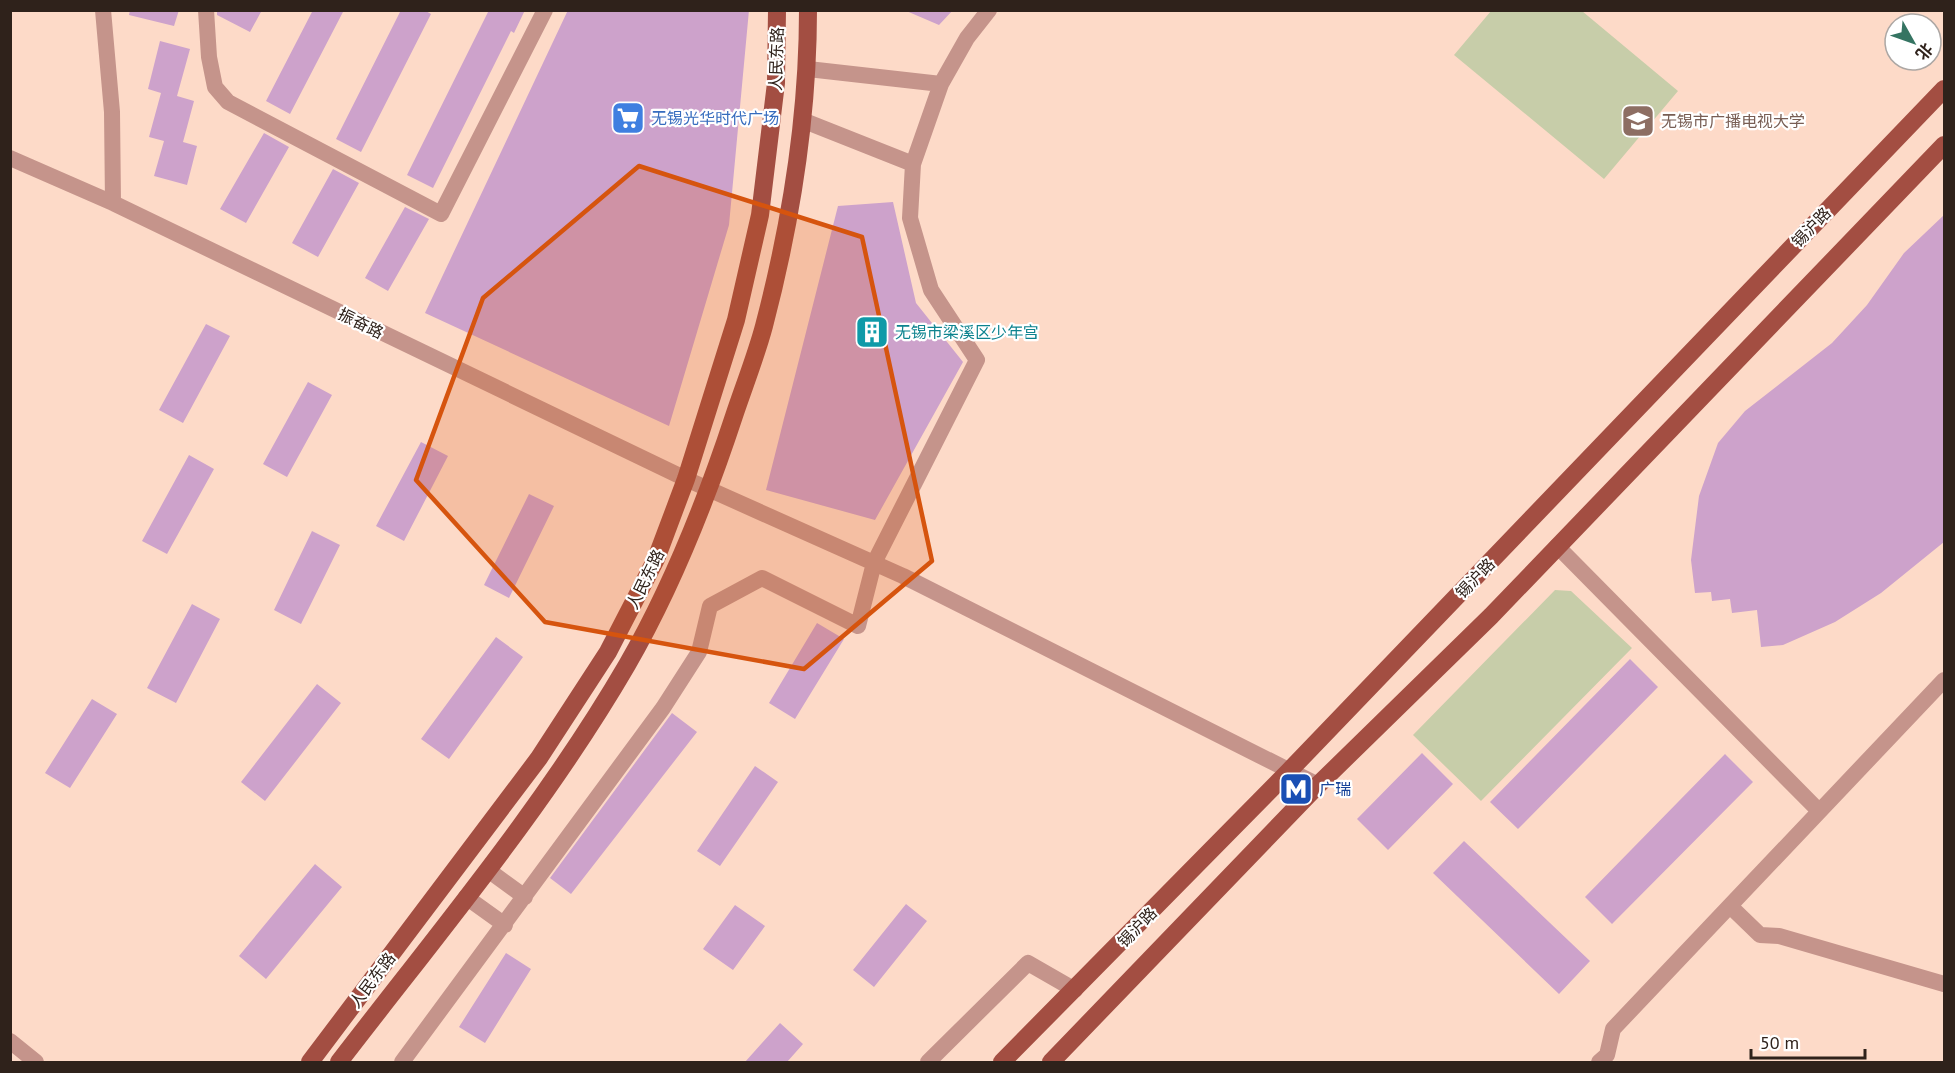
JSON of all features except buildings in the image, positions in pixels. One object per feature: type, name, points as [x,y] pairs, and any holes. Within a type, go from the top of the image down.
[{"type":"main road","name":"人民东路","points":[[310,1062],[539,758],[608,652],[656,559],[686,479],[736,321],[760,214],[776,83],[777,10]]},
{"type":"main road","name":"人民东路","points":[[339,1062],[488,870],[563,763],[627,664],[674,570],[710,488],[764,328],[789,219],[808,69],[808,10]]},
{"type":"main road","name":"锡沪路","points":[[1002,1062],[1289,771],[1944,89]]},
{"type":"main road","name":"锡沪路","points":[[1054,1062],[1318,785],[1491,616],[1944,145]]},
{"type":"street","points":[[103,10],[112,112],[113,203]]},
{"type":"street","points":[[206,10],[209,57],[215,87],[228,102],[441,214],[545,10]]},
{"type":"street","points":[[402,1062],[663,708],[699,652],[710,606],[762,578],[858,626],[874,563],[977,360],[931,290],[910,218],[913,164],[941,84],[967,38],[989,10]]},
{"type":"street","points":[[808,69],[941,84]]},
{"type":"street","points":[[802,120],[913,164]]},
{"type":"street","name":"振奋路","points":[[10,158],[113,203],[686,479],[874,563],[1318,785]]},
{"type":"street","points":[[1557,546],[1819,811]]},
{"type":"street","points":[[1599,1062],[1607,1054],[1613,1029],[1944,680]]},
{"type":"street","points":[[488,870],[525,897]]},
{"type":"street","points":[[466,897],[505,925]]},
{"type":"street","points":[[1730,906],[1760,935],[1779,936],[1944,984]]},
{"type":"street","points":[[928,1062],[1028,963],[1075,990]]},
{"type":"street","points":[[10,1041],[36,1062]]},
{"type":"highlighted area","points":[[639,166],[862,237],[932,561],[804,669],[545,622],[416,480],[483,298]]},
{"type":"green space","points":[[1491,11],[1582,11],[1678,91],[1604,179],[1454,55]]},
{"type":"green space","points":[[1555,590],[1571,591],[1632,648],[1481,801],[1413,735]]},
{"type":"place","name":"无锡光华时代广场","points":[[628,118]]},
{"type":"place","name":"无锡市广播电视大学","points":[[1638,121]]},
{"type":"place","name":"无锡市梁溪区少年宫","points":[[872,332]]},
{"type":"place","name":"广瑞","points":[[1296,789]]}]
